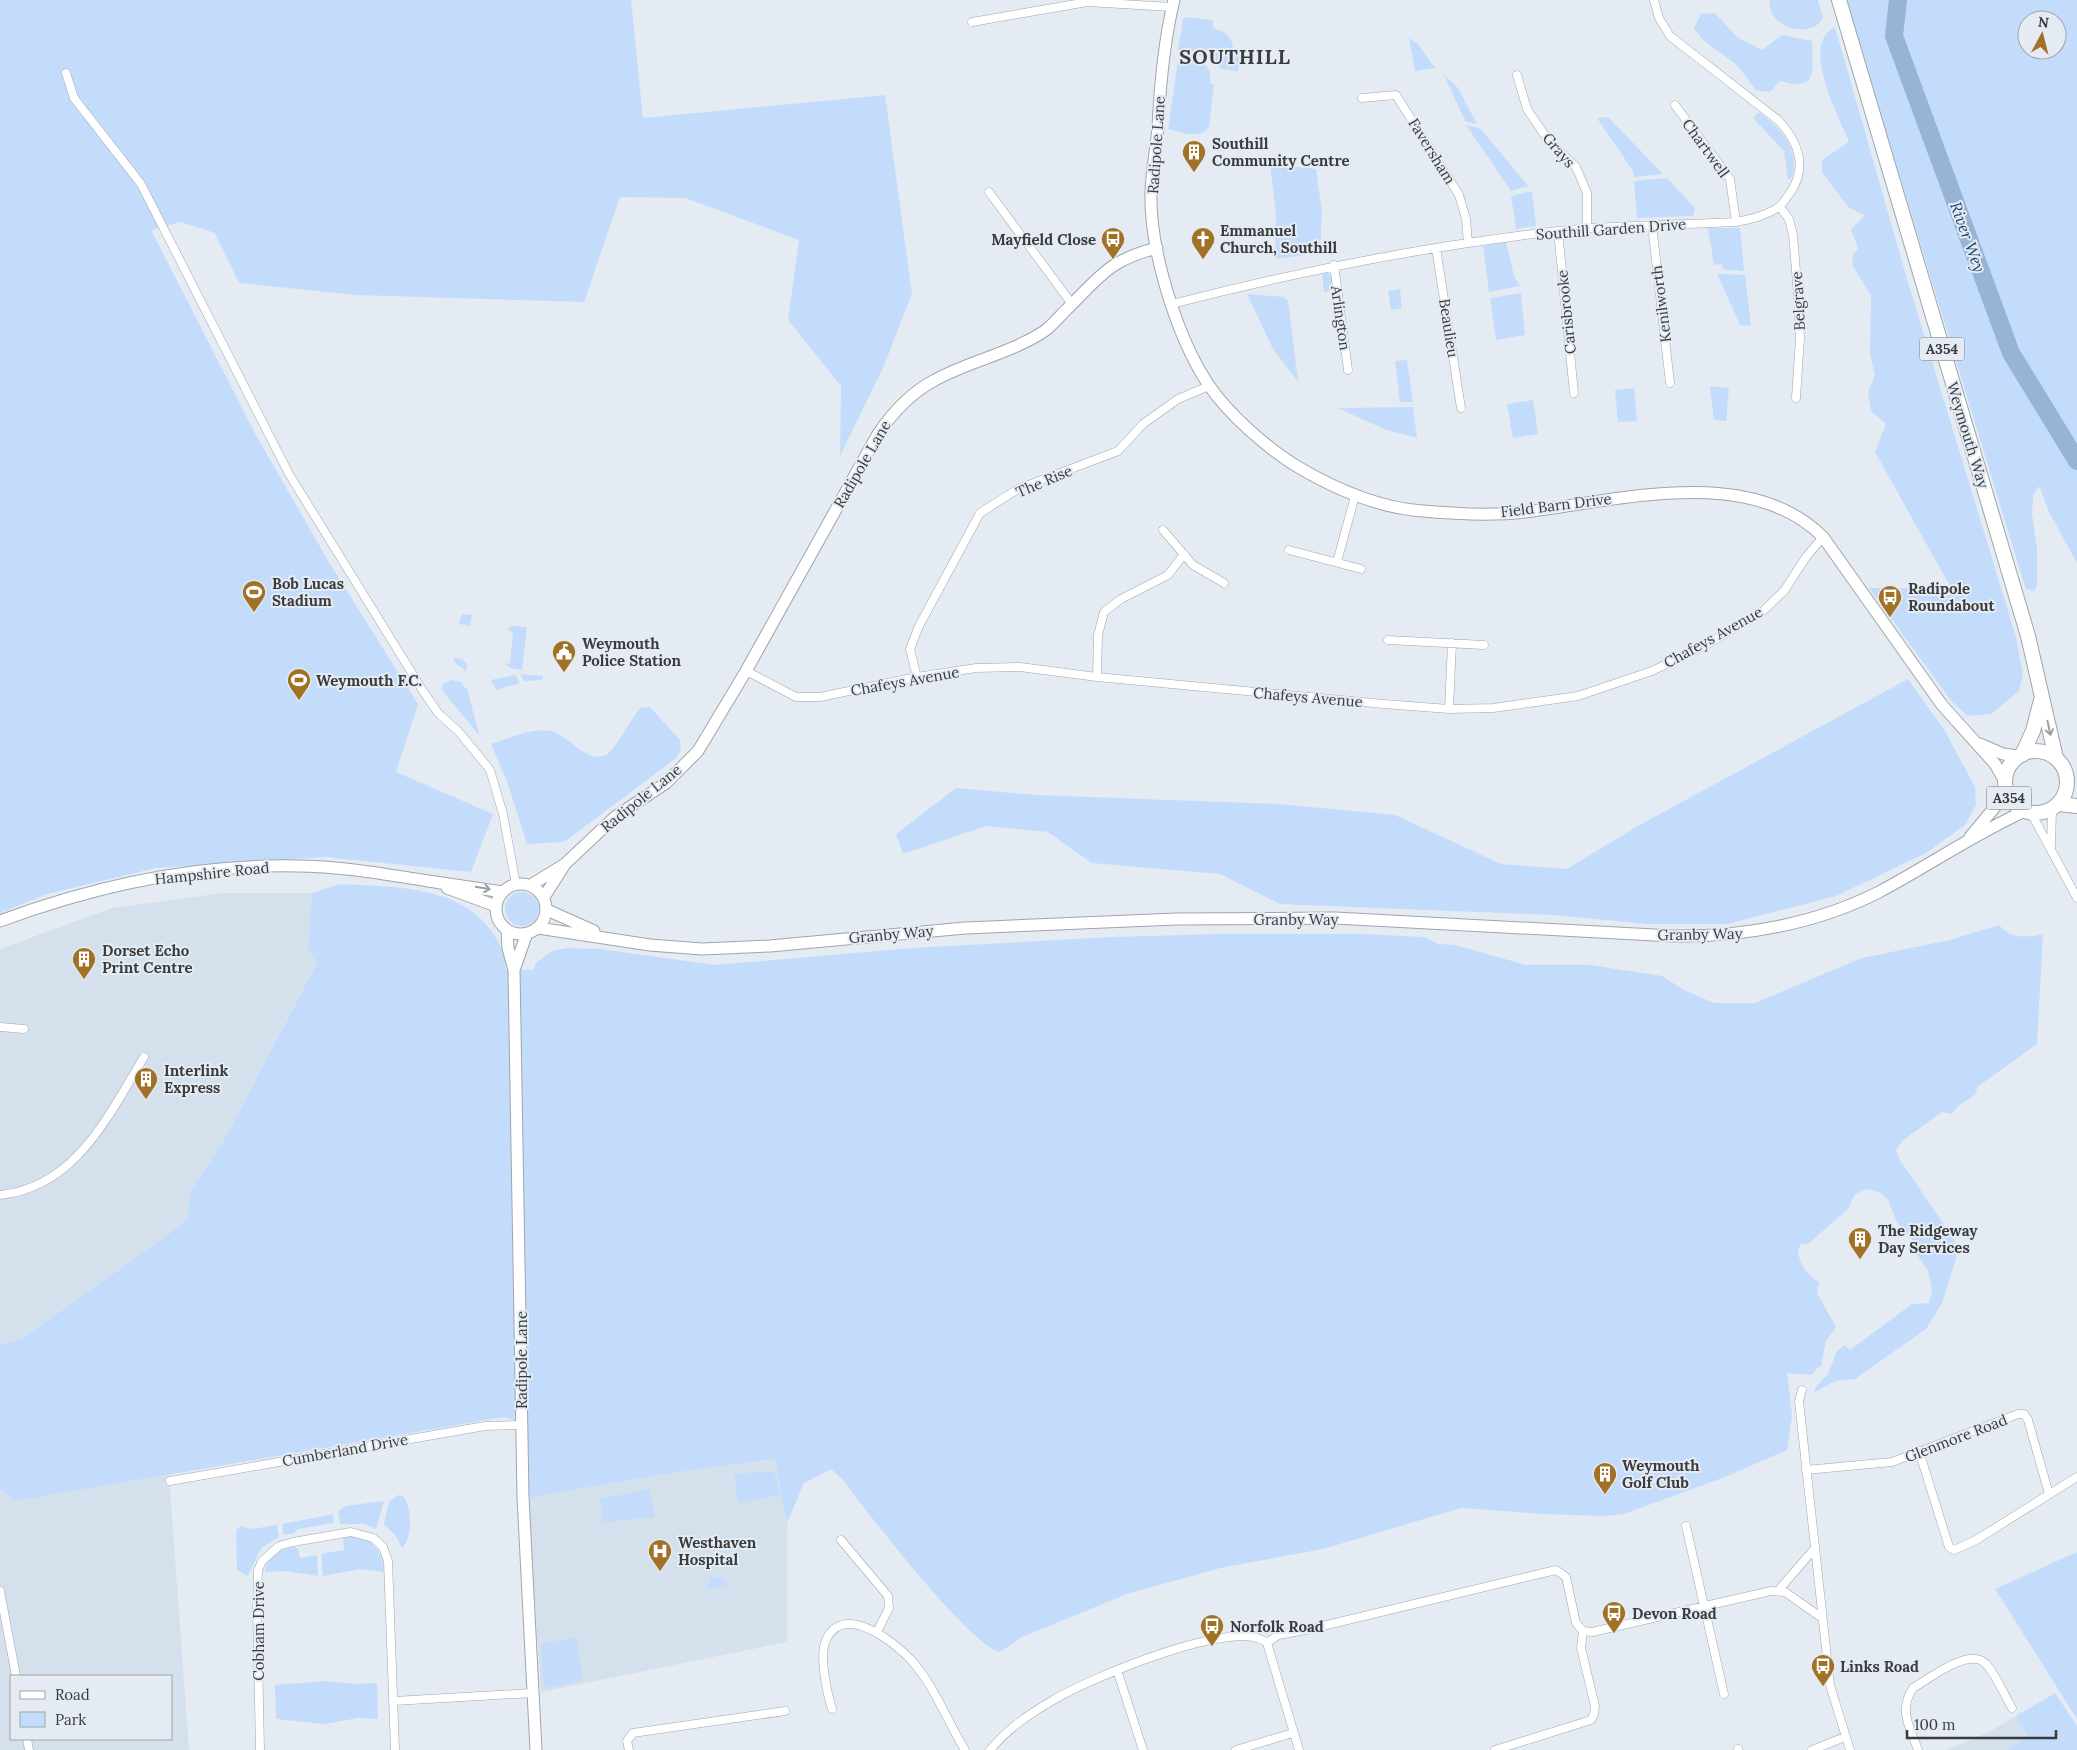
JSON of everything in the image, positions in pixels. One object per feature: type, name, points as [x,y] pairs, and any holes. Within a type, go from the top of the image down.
[{"type":"highway","name":"Weymouth Way","points":[[1839,0],[2028,636],[2056,758]]},
{"type":"highway","name":"Weymouth Way","points":[[2020,756],[2033,731],[2041,699]]},
{"type":"highway","points":[[2020,756],[2042,752],[2056,758]]},
{"type":"highway","name":"A354","points":[[2020,756],[2009,766],[2005,785],[2014,803],[2028,812],[2055,807],[2077,806]]},
{"type":"highway","name":"A354","points":[[2055,807],[2065,792],[2072,775],[2056,758]]},
{"type":"main road","name":"Radipole Lane","points":[[530,885],[565,864],[615,817],[666,783],[696,752],[746,671],[873,442],[893,412],[913,394],[936,379],[1026,342],[1045,331],[1105,271],[1132,254],[1157,248],[1151,193],[1160,95],[1173,4]]},
{"type":"main road","name":"Field Barn Drive","points":[[1157,248],[1172,304],[1192,355],[1209,386],[1253,434],[1280,456],[1323,482],[1355,496],[1388,506],[1413,510],[1470,513],[1524,512],[1651,494],[1697,493],[1740,497],[1778,505],[1807,522],[1823,537],[1942,705],[1995,764],[2005,785]]},
{"type":"main road","name":"Field Barn Drive","points":[[1976,742],[2003,754],[2020,756]]},
{"type":"main road","name":"Granby Way","points":[[1966,842],[1995,807],[2005,785]]},
{"type":"main road","name":"Granby Way","points":[[538,928],[650,945],[702,949],[770,946],[965,928],[1176,919],[1315,918],[1709,937],[1747,934],[1828,912],[1876,893],[1966,842],[2028,812]]},
{"type":"main road","name":"Radipole Lane","points":[[544,897],[565,864]]},
{"type":"main road","name":"Hampshire Road","points":[[0,921],[40,906],[113,886],[216,870],[295,866],[322,867],[381,873],[429,881]]},
{"type":"main road","points":[[429,881],[502,892]]},
{"type":"main road","points":[[429,881],[496,906]]},
{"type":"main road","points":[[516,884],[530,885],[544,897],[547,910],[544,920],[538,928],[527,933],[517,933],[508,930],[499,920],[496,906],[502,892],[516,884]]},
{"type":"main road","name":"Granby Way","points":[[547,910],[607,937]]},
{"type":"main road","name":"Radipole Lane","points":[[508,930],[508,948],[514,970],[521,1295],[521,1425],[536,1750]]},
{"type":"main road","name":"Radipole Lane","points":[[514,970],[527,933]]},
{"type":"street","points":[[1654,0],[1659,18],[1670,36],[1778,120],[1790,132],[1798,148],[1800,165],[1797,180],[1780,208]]},
{"type":"street","points":[[972,22],[1087,2],[1173,4]]},
{"type":"street","points":[[66,73],[74,98],[140,184],[289,474],[423,691],[438,713],[458,732],[490,770],[503,814],[516,884]]},
{"type":"street","name":"Grays","points":[[1517,75],[1527,108],[1548,140],[1576,167],[1587,193],[1587,228]]},
{"type":"street","name":"Faversham","points":[[1362,98],[1396,95],[1459,194],[1466,219],[1468,243]]},
{"type":"street","name":"Chartwell","points":[[1676,106],[1730,180],[1736,222]]},
{"type":"street","points":[[989,192],[1072,304]]},
{"type":"street","name":"Southill Garden Drive","points":[[1172,304],[1334,265],[1436,248],[1587,228],[1736,222],[1759,217],[1780,208]]},
{"type":"street","name":"Belgrave","points":[[1780,208],[1789,219],[1793,235],[1800,338],[1796,398]]},
{"type":"street","name":"Kenilworth","points":[[1652,225],[1670,383]]},
{"type":"street","name":"Carisbrooke","points":[[1558,231],[1574,392]]},
{"type":"street","name":"Beaulieu","points":[[1436,248],[1461,408]]},
{"type":"street","name":"Arlington","points":[[1334,265],[1348,370]]},
{"type":"street","name":"The Rise","points":[[917,677],[910,649],[920,626],[980,513],[1018,489],[1118,451],[1143,424],[1178,399],[1209,386]]},
{"type":"street","points":[[1336,562],[1355,496]]},
{"type":"street","points":[[1163,530],[1194,565],[1224,584]]},
{"type":"street","name":"Chafeys Avenue","points":[[746,671],[796,697],[820,697],[917,677],[976,668],[1020,667],[1096,677],[1449,709],[1493,708],[1578,696],[1652,671],[1708,644],[1762,612],[1784,591],[1806,556],[1823,537]]},
{"type":"street","points":[[1290,550],[1361,569]]},
{"type":"street","points":[[1096,677],[1098,635],[1104,612],[1121,599],[1168,576],[1184,554]]},
{"type":"street","points":[[1388,640],[1484,645]]},
{"type":"street","points":[[1449,709],[1452,643]]},
{"type":"street","points":[[2051,846],[2055,807]]},
{"type":"street","points":[[2028,812],[2051,846],[2064,878],[2077,898]]},
{"type":"street","points":[[0,1027],[24,1029]]},
{"type":"street","points":[[0,1194],[36,1186],[57,1175],[74,1160],[108,1116],[144,1058]]},
{"type":"street","points":[[1802,1390],[1799,1401],[1830,1685],[1850,1750]]},
{"type":"street","name":"Glenmore Road","points":[[1806,1470],[1892,1462],[2018,1414],[2024,1414],[2028,1420],[2049,1494]]},
{"type":"street","name":"Cumberland Drive","points":[[170,1480],[485,1426],[521,1425]]},
{"type":"street","points":[[1919,1451],[1949,1547],[1954,1550],[1976,1540],[2077,1478]]},
{"type":"street","points":[[1686,1526],[1724,1694]]},
{"type":"street","name":"Cobham Drive","points":[[260,1750],[258,1570],[269,1553],[279,1546],[309,1538],[351,1532],[374,1538],[383,1547],[388,1561],[395,1750]]},
{"type":"street","points":[[841,1540],[888,1596],[889,1608],[876,1632]]},
{"type":"street","points":[[1778,1591],[1815,1548]]},
{"type":"street","points":[[1266,1643],[1278,1635],[1306,1630],[1556,1570],[1566,1577],[1576,1623],[1583,1632],[1581,1648],[1594,1706],[1591,1720],[1495,1750]]},
{"type":"street","points":[[0,1590],[2,1612],[16,1675]]},
{"type":"street","points":[[1583,1632],[1592,1632],[1778,1591],[1790,1595],[1822,1618]]},
{"type":"street","points":[[832,1709],[826,1691],[826,1639],[831,1631],[844,1624],[860,1624],[876,1632],[900,1650],[922,1673],[965,1750]]},
{"type":"street","points":[[990,1750],[1000,1738],[1033,1713],[1086,1682],[1155,1655],[1220,1639],[1253,1636],[1261,1638],[1266,1643],[1299,1750]]},
{"type":"street","points":[[1918,1750],[1905,1715],[1905,1704],[1908,1696],[1913,1688],[1963,1659],[1975,1659],[1986,1664],[2012,1708]]},
{"type":"street","points":[[1117,1670],[1143,1750]]},
{"type":"street","points":[[394,1701],[532,1693]]},
{"type":"street","points":[[628,1750],[627,1741],[633,1733],[784,1711]]},
{"type":"street","points":[[1236,1750],[1293,1733]]},
{"type":"street","points":[[1812,1750],[1845,1737]]},
{"type":"shaded area","points":[[223,893],[312,893],[308,951],[317,961],[228,1133],[189,1195],[188,1217],[169,1234],[21,1338],[0,1345],[0,949],[112,908]]},
{"type":"shaded area","name":"Westhaven Hospital","points":[[776,1459],[787,1523],[787,1642],[541,1692],[528,1498],[658,1475]]},
{"type":"shaded area","points":[[169,1475],[189,1750],[0,1750],[0,1489],[16,1501]]},
{"type":"shaded area","points":[[2016,1716],[2028,1737],[2009,1748],[2010,1750],[1946,1750],[1987,1733]]},
{"type":"green space","points":[[0,0],[631,0],[643,118],[885,95],[912,294],[883,368],[840,456],[841,386],[788,320],[799,240],[685,198],[620,197],[584,302],[356,295],[239,283],[215,233],[181,222],[151,230],[257,437],[330,564],[418,704],[396,772],[493,814],[471,872],[325,857],[156,868],[47,894],[0,913]]},
{"type":"green space","points":[[1770,0],[1818,0],[1823,18],[1817,25],[1809,29],[1790,27],[1774,17],[1770,9]]},
{"type":"green space","points":[[1846,0],[2077,0],[2077,563],[2049,512],[2039,486],[2033,496],[2032,514],[2037,549],[2037,585],[2034,591],[2026,589]]},
{"type":"green space","points":[[1715,13],[1737,37],[1762,50],[1782,35],[1812,41],[1812,69],[1808,81],[1793,84],[1780,81],[1770,92],[1756,90],[1737,65],[1703,40],[1694,28],[1701,14]]},
{"type":"green space","points":[[1185,17],[1213,20],[1213,28],[1226,34],[1231,40],[1233,54],[1240,55],[1238,71],[1221,69],[1211,59],[1178,50],[1183,19]]},
{"type":"green space","points":[[1835,27],[1907,279],[2016,637],[2023,675],[2019,691],[1991,714],[1968,716],[1952,702],[1869,588],[1951,588],[1875,452],[1886,424],[1871,411],[1868,393],[1875,375],[1870,355],[1871,296],[1853,266],[1852,256],[1858,248],[1851,230],[1865,215],[1849,208],[1822,172],[1822,160],[1849,142],[1831,99],[1821,64],[1821,48],[1825,36]]},
{"type":"green space","points":[[1409,38],[1418,44],[1435,68],[1415,71]]},
{"type":"green space","points":[[1178,61],[1204,64],[1210,71],[1210,83],[1214,85],[1209,127],[1201,133],[1190,134],[1168,129]]},
{"type":"green space","points":[[1444,75],[1458,88],[1477,124],[1465,121]]},
{"type":"green space","points":[[1759,112],[1787,140],[1794,158],[1791,179],[1788,179],[1784,151],[1753,118]]},
{"type":"green space","points":[[1608,117],[1663,174],[1634,177],[1633,171],[1597,118]]},
{"type":"green space","points":[[1466,125],[1480,128],[1528,186],[1511,191]]},
{"type":"green space","points":[[1270,164],[1316,169],[1322,212],[1320,253],[1275,259],[1276,216]]},
{"type":"green space","points":[[1667,178],[1695,208],[1693,216],[1637,218],[1634,181]]},
{"type":"green space","points":[[1532,191],[1536,226],[1516,229],[1511,196]]},
{"type":"green space","points":[[1708,228],[1740,228],[1744,271],[1725,270],[1721,264],[1714,265]]},
{"type":"green space","points":[[1506,242],[1514,276],[1520,286],[1489,292],[1483,246]]},
{"type":"green space","points":[[1328,273],[1332,278],[1335,290],[1324,292],[1322,274]]},
{"type":"green space","points":[[1717,274],[1745,275],[1751,326],[1740,325]]},
{"type":"green space","points":[[1400,289],[1402,308],[1391,310],[1388,291]]},
{"type":"green space","points":[[1521,293],[1525,335],[1496,340],[1490,298]]},
{"type":"green space","points":[[1247,294],[1284,297],[1288,301],[1298,382],[1273,349]]},
{"type":"green space","points":[[1407,360],[1413,402],[1400,402],[1395,361]]},
{"type":"green space","points":[[1710,386],[1729,388],[1726,421],[1714,420]]},
{"type":"green space","points":[[1634,388],[1637,421],[1618,422],[1615,390]]},
{"type":"green space","points":[[1533,400],[1538,434],[1513,438],[1507,404]]},
{"type":"green space","points":[[1413,407],[1417,438],[1384,429],[1338,408]]},
{"type":"green space","points":[[462,614],[472,615],[470,626],[459,624]]},
{"type":"green space","points":[[512,626],[527,627],[522,670],[510,668],[505,663],[510,664],[513,632],[507,629]]},
{"type":"green space","points":[[453,658],[462,659],[467,664],[466,671],[455,663]]},
{"type":"green space","points":[[520,674],[543,676],[542,680],[524,681]]},
{"type":"green space","points":[[515,675],[520,683],[496,690],[491,680]]},
{"type":"green space","points":[[1908,679],[1945,731],[1975,787],[1976,805],[1965,825],[1926,853],[1836,896],[1727,924],[1649,924],[1553,915],[1280,904],[1220,874],[1092,863],[1048,832],[986,826],[903,854],[896,834],[956,788],[1036,795],[1279,804],[1395,815],[1501,864],[1567,869],[1636,827]]},
{"type":"green space","points":[[451,680],[461,682],[467,688],[479,735],[441,689],[443,684]]},
{"type":"green space","points":[[650,707],[680,740],[681,751],[675,759],[564,842],[527,844],[507,781],[491,744],[520,734],[543,730],[558,734],[592,756],[599,757],[610,752],[640,708]]},
{"type":"green space","name":"Weymouth Golf Club","points":[[340,884],[404,888],[446,898],[464,906],[481,919],[494,935],[503,952],[506,970],[533,970],[536,963],[552,951],[569,948],[599,949],[715,965],[912,948],[1112,937],[1218,934],[1362,934],[1424,937],[1439,944],[1455,945],[1526,965],[1590,965],[1662,976],[1684,990],[1714,1003],[1755,1003],[1862,958],[1950,940],[1999,925],[2014,935],[2031,936],[2043,934],[2037,1044],[1977,1087],[1976,1094],[1958,1106],[1952,1114],[1942,1112],[1902,1141],[1896,1150],[1900,1160],[1955,1241],[1956,1258],[1942,1303],[1926,1329],[1855,1379],[1835,1381],[1815,1392],[1815,1388],[1828,1374],[1837,1351],[1845,1345],[1850,1350],[1912,1304],[1929,1303],[1932,1291],[1928,1271],[1915,1251],[1914,1242],[1897,1222],[1888,1200],[1882,1194],[1873,1190],[1867,1189],[1855,1194],[1848,1209],[1808,1244],[1801,1244],[1798,1250],[1802,1265],[1807,1273],[1819,1282],[1817,1293],[1836,1327],[1826,1341],[1821,1366],[1812,1375],[1787,1373],[1792,1415],[1787,1450],[1725,1477],[1624,1514],[1604,1516],[1543,1514],[1461,1508],[1323,1549],[1220,1568],[1127,1594],[1022,1637],[1000,1652],[985,1644],[943,1603],[895,1547],[843,1480],[831,1469],[804,1483],[787,1523],[775,1459],[658,1475],[528,1498],[527,1424],[504,1417],[16,1501],[0,1489],[0,1345],[22,1338],[169,1234],[188,1217],[189,1195],[228,1133],[317,962],[308,951],[312,893]]},
{"type":"green space","points":[[522,892],[529,893],[534,897],[538,902],[538,916],[534,921],[529,925],[522,926],[515,925],[510,921],[506,916],[505,909],[506,902],[510,897],[515,893]]},
{"type":"green space","points":[[762,1471],[774,1472],[781,1495],[738,1503],[734,1475]]},
{"type":"green space","points":[[649,1489],[655,1517],[603,1522],[600,1499]]},
{"type":"green space","points":[[398,1495],[404,1497],[407,1502],[410,1516],[410,1530],[406,1543],[402,1548],[396,1536],[384,1524],[389,1502]]},
{"type":"green space","points":[[384,1501],[376,1529],[365,1524],[340,1524],[338,1512],[345,1506]]},
{"type":"green space","points":[[333,1514],[333,1523],[298,1529],[293,1534],[283,1534],[282,1524]]},
{"type":"green space","points":[[277,1525],[279,1537],[261,1548],[248,1576],[237,1570],[236,1530],[241,1526],[253,1529]]},
{"type":"green space","points":[[351,1536],[365,1539],[375,1546],[379,1551],[384,1572],[360,1569],[323,1576],[321,1554],[344,1550],[343,1537]]},
{"type":"green space","points":[[295,1547],[298,1549],[300,1558],[317,1555],[318,1576],[286,1571],[265,1572],[268,1562],[275,1554]]},
{"type":"green space","points":[[2077,1552],[2077,1719],[1995,1589]]},
{"type":"green space","points":[[711,1576],[727,1581],[726,1586],[706,1590]]},
{"type":"green space","points":[[576,1637],[583,1680],[544,1688],[541,1644]]},
{"type":"green space","points":[[325,1681],[355,1684],[377,1683],[378,1719],[358,1718],[325,1724],[276,1719],[275,1685]]},
{"type":"green space","points":[[2055,1693],[2077,1726],[2077,1750],[2010,1750],[2009,1748],[2028,1737],[2016,1716]]},
{"type":"waterway","name":"River Wey","points":[[1898,0],[1894,36],[2011,353],[2077,461]]},
{"type":"place","name":"Southill Community Centre","points":[[1194,173]]},
{"type":"place","name":"Mayfield Close","points":[[1113,260]]},
{"type":"place","name":"Emmanuel Church, Southill","points":[[1203,260]]},
{"type":"place","name":"Bob Lucas Stadium","points":[[254,613]]},
{"type":"place","name":"Radipole Roundabout","points":[[1890,618]]},
{"type":"place","name":"Weymouth Police Station","points":[[564,673]]},
{"type":"place","name":"Weymouth F.C.","points":[[299,701]]},
{"type":"place","name":"Dorset Echo Print Centre","points":[[84,980]]},
{"type":"place","name":"Interlink Express","points":[[146,1100]]},
{"type":"place","name":"The Ridgeway Day Services","points":[[1860,1260]]},
{"type":"place","name":"Weymouth Golf Club","points":[[1605,1495]]},
{"type":"place","name":"Westhaven Hospital","points":[[660,1572]]},
{"type":"place","name":"Devon Road","points":[[1614,1634]]},
{"type":"place","name":"Norfolk Road","points":[[1212,1647]]},
{"type":"place","name":"Links Road","points":[[1823,1687]]},
{"type":"district","name":"SOUTHILL","points":[[1235,56]]}]
